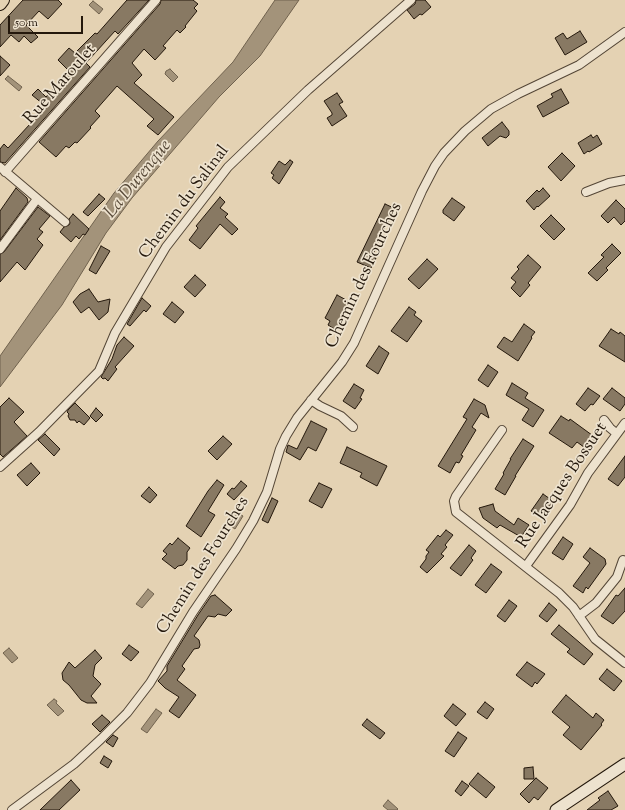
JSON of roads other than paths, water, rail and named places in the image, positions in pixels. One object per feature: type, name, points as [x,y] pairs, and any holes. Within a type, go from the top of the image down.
[{"type":"main road","points":[[0,4],[3,0]]},
{"type":"street","name":"Rue Maroulet","points":[[2,170],[156,0]]},
{"type":"street","name":"Chemin du Salinal","points":[[0,467],[39,432],[99,371],[115,333],[166,247],[228,167],[308,90],[411,0]]},
{"type":"street","name":"Chemin des Fourches","points":[[14,809],[79,759],[127,713],[147,688],[192,612],[236,549],[253,521],[267,492],[282,442],[311,400],[342,362],[354,342],[422,191],[435,166],[454,141],[491,109],[518,94],[580,65],[625,32]]},
{"type":"street","points":[[2,170],[65,222]]},
{"type":"street","points":[[586,192],[610,183],[625,180]]},
{"type":"street","points":[[0,249],[38,199]]},
{"type":"street","points":[[311,400],[341,416],[353,427]]},
{"type":"street","points":[[604,420],[616,433]]},
{"type":"street","name":"Rue Jacques Bossuet","points":[[526,566],[570,505],[588,474],[616,433],[625,423]]},
{"type":"street","points":[[502,430],[456,496],[454,506],[460,515],[559,593],[573,607],[595,639],[625,662]]},
{"type":"street","points":[[579,616],[596,603],[617,577],[623,560]]},
{"type":"street","points":[[556,810],[625,764]]},
{"type":"water","name":"La Durenque","points":[[275,0],[299,0],[260,56],[219,97],[132,198],[106,233],[62,305],[0,387],[0,356],[114,193],[158,141],[233,62]]},
{"type":"water","points":[[93,1],[103,9],[99,14],[89,5]]},
{"type":"water","points":[[170,69],[178,77],[173,82],[165,74],[166,71]]},
{"type":"water","points":[[8,76],[22,87],[19,91],[5,79]]},
{"type":"water","points":[[237,512],[243,516],[235,529],[229,525]]},
{"type":"water","points":[[148,589],[154,594],[142,608],[136,604]]},
{"type":"water","points":[[9,648],[18,658],[12,663],[3,653]]},
{"type":"water","points":[[54,699],[64,711],[58,716],[47,705]]},
{"type":"water","points":[[156,709],[162,713],[147,733],[141,729]]},
{"type":"water","points":[[388,800],[398,809],[397,810],[388,810],[383,806]]}]
